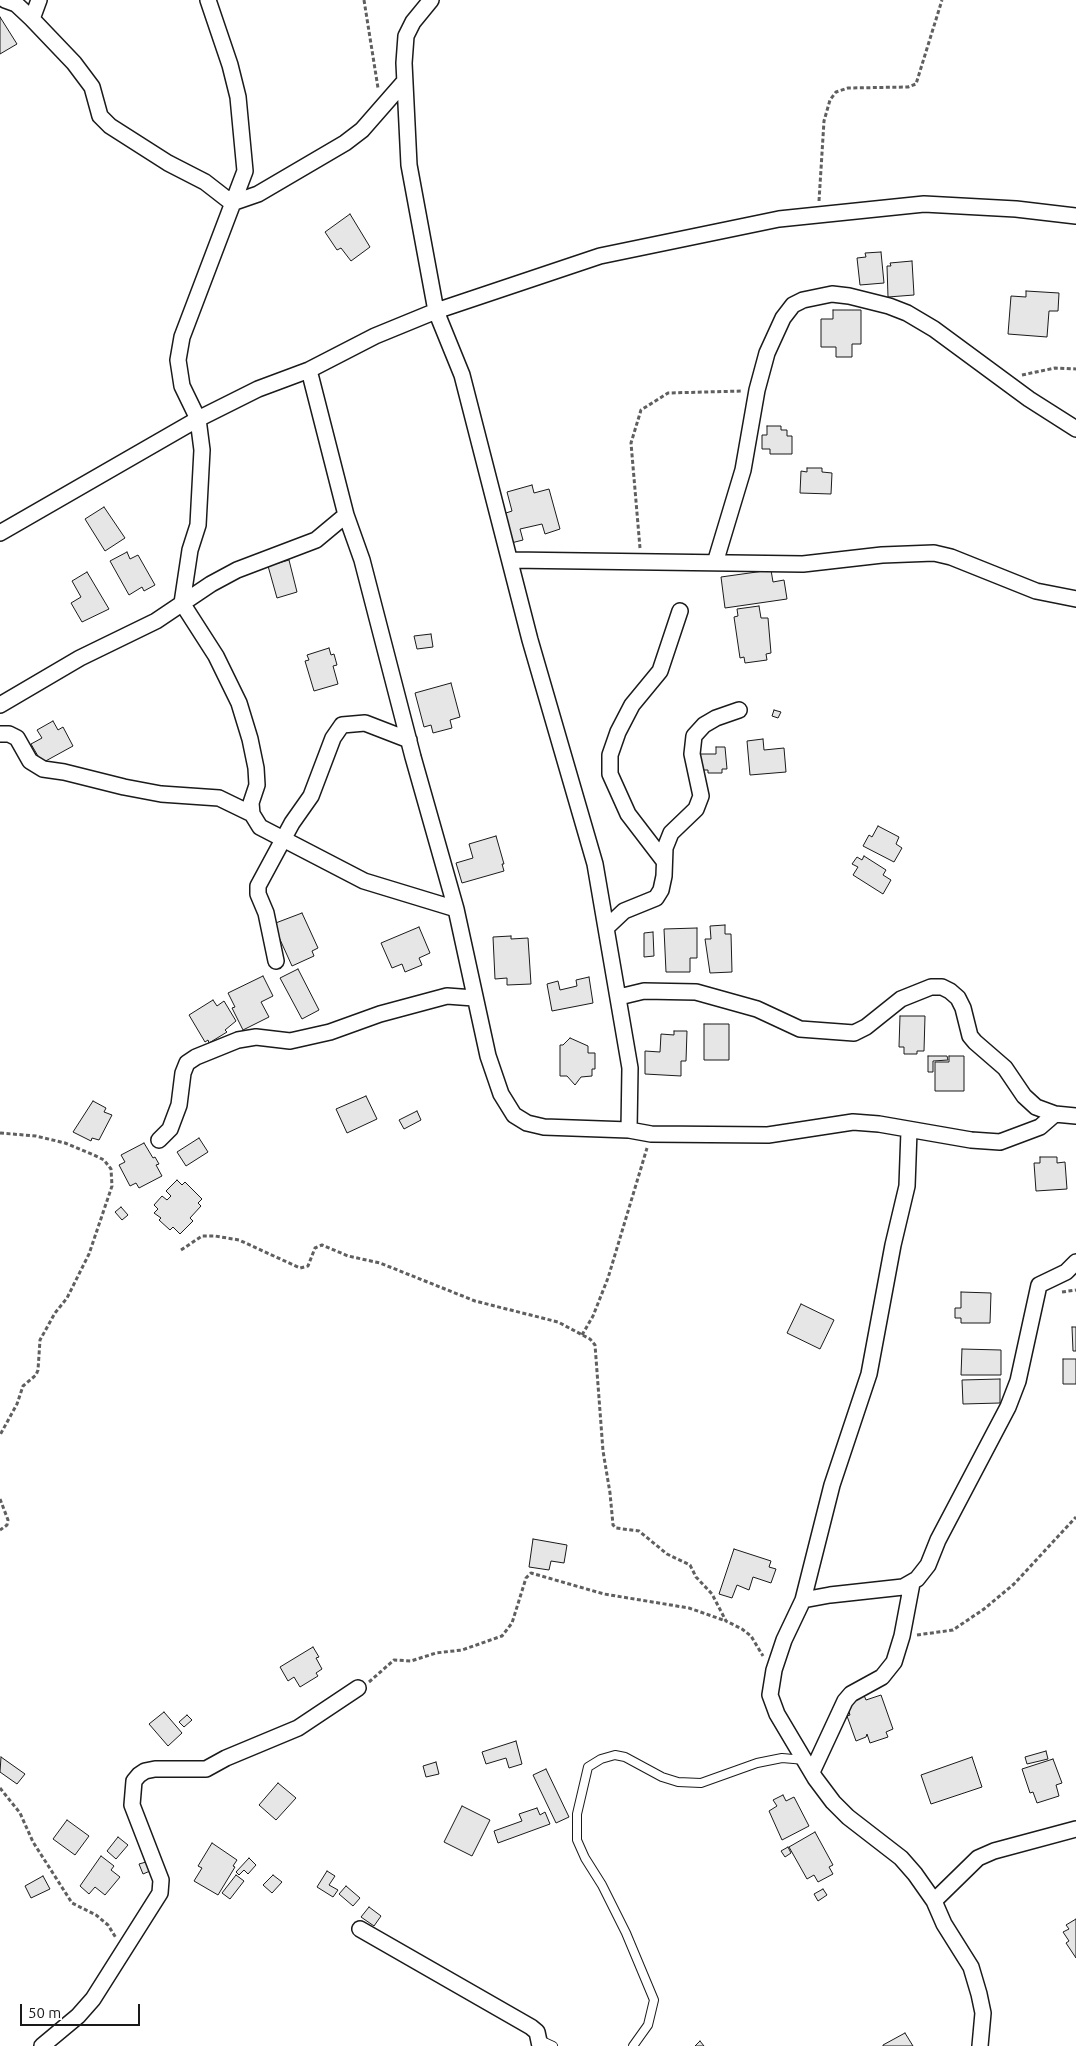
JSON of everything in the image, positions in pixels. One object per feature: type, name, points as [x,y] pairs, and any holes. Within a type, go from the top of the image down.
[{"type":"street","points":[[5,0],[16,4],[32,18],[78,69],[92,88],[100,116],[110,126],[161,159],[205,182],[232,203]]},
{"type":"street","points":[[32,18],[39,0]]},
{"type":"street","points":[[208,0],[230,65],[238,97],[245,171],[182,337],[178,360],[182,386],[198,419],[202,450],[198,525],[190,550],[182,603],[216,656],[239,703],[250,739],[256,768],[257,785],[251,803],[252,814],[260,827],[364,881],[456,909]]},
{"type":"street","points":[[431,0],[413,22],[406,36],[404,82],[409,165],[436,311],[462,375],[530,640],[595,864],[630,1068],[629,1130]]},
{"type":"street","points":[[232,203],[258,194],[345,143],[362,130],[404,82]]},
{"type":"street","points":[[0,533],[198,419],[258,389],[309,370],[375,336],[436,311],[600,256],[760,223],[817,214],[924,204],[1016,209],[1076,216]]},
{"type":"street","points":[[716,563],[743,470],[756,390],[768,353],[783,318],[793,305],[804,300],[832,294],[848,296],[889,306],[907,313],[934,329],[994,374],[1076,429]]},
{"type":"street","points":[[309,370],[346,515],[362,560],[456,909],[488,1056],[501,1094],[514,1115],[527,1124],[544,1127],[629,1130],[651,1134],[768,1135],[853,1122],[879,1124],[909,1131],[971,1140],[1000,1142],[1040,1127],[1055,1114]]},
{"type":"street","points":[[0,705],[80,658],[156,621],[237,570],[316,540],[346,515]]},
{"type":"street","points":[[510,560],[803,564],[882,555],[934,553],[952,557],[1036,591],[1076,599]]},
{"type":"street","points":[[664,861],[628,814],[610,774],[610,755],[618,732],[632,705],[660,671],[680,611]]},
{"type":"street","points":[[606,928],[624,911],[656,898],[661,890],[665,848],[671,833],[696,809],[701,796],[692,754],[694,736],[704,725],[716,718],[740,710]]},
{"type":"street","points":[[276,961],[266,913],[258,894],[258,886],[282,839],[311,796],[333,738],[342,724],[365,724],[409,740]]},
{"type":"street","points":[[0,734],[9,734],[17,738],[30,761],[43,769],[161,794],[219,798],[252,814]]},
{"type":"street","points":[[619,997],[644,991],[696,992],[757,1009],[800,1029],[854,1033],[866,1027],[901,999],[932,987],[942,987],[958,998],[963,1008],[970,1036],[1005,1068],[1036,1107],[1055,1114],[1076,1116]]},
{"type":"street","points":[[159,1140],[170,1129],[179,1106],[183,1073],[187,1063],[196,1057],[238,1040],[256,1037],[290,1041],[330,1032],[380,1014],[447,996],[474,998]]},
{"type":"street","points":[[909,1131],[908,1186],[893,1245],[869,1374],[832,1485],[803,1600],[784,1640],[774,1670],[770,1694],[776,1714],[833,1802],[848,1817],[901,1858],[934,1901],[944,1924],[971,1967],[980,1994],[983,2013],[980,2046]]},
{"type":"street","points":[[808,1766],[845,1701],[851,1694],[882,1677],[894,1662],[899,1648],[912,1584],[928,1565],[938,1540],[1008,1407],[1018,1381],[1039,1285],[1066,1272],[1076,1262]]},
{"type":"street","points":[[803,1600],[903,1587],[912,1584]]},
{"type":"street","points":[[42,2046],[78,2016],[93,1999],[160,1893],[161,1880],[132,1805],[134,1781],[139,1775],[145,1771],[155,1769],[206,1769],[226,1758],[298,1728],[358,1688]]},
{"type":"street","points":[[934,1901],[978,1858],[994,1851],[1076,1829]]},
{"type":"street","points":[[360,1929],[531,2028],[537,2032],[544,2044]]},
{"type":"lane","points":[[632,2046],[648,2025],[654,2000],[626,1933],[577,1840],[577,1814],[588,1767],[601,1759],[615,1755],[625,1757],[662,1777],[678,1782],[701,1783],[756,1763],[782,1758],[808,1766]]},
{"type":"path","points":[[364,0],[381,109]]},
{"type":"path","points":[[817,214],[824,121],[830,100],[836,92],[848,88],[908,87],[916,84],[942,0]]},
{"type":"path","points":[[994,374],[1012,376],[1056,368],[1076,369]]},
{"type":"path","points":[[642,561],[631,443],[641,410],[668,393],[756,390]]},
{"type":"path","points":[[0,1133],[36,1136],[66,1143],[94,1154],[104,1160],[110,1169],[112,1186],[89,1254],[66,1298],[55,1312],[40,1340],[36,1375],[23,1386],[17,1404],[0,1435]]},
{"type":"path","points":[[582,1335],[593,1316],[608,1278],[651,1134]]},
{"type":"path","points":[[181,1250],[202,1236],[215,1236],[239,1240],[300,1268],[308,1266],[315,1248],[322,1245],[348,1256],[380,1263],[475,1301],[558,1322],[590,1339],[595,1345],[603,1451],[613,1525],[616,1528],[639,1531],[667,1554],[690,1565],[696,1576],[712,1594],[726,1621]]},
{"type":"path","points":[[0,1499],[8,1520],[7,1525],[0,1530]]},
{"type":"path","points":[[899,1648],[914,1635],[940,1632],[961,1626],[1014,1584],[1076,1517]]},
{"type":"path","points":[[358,1688],[368,1683],[394,1660],[411,1661],[436,1653],[462,1650],[502,1636],[512,1623],[526,1578],[531,1573],[604,1594],[689,1608],[726,1621],[742,1628],[751,1636],[774,1670]]},
{"type":"path","points":[[0,1788],[20,1813],[34,1842],[72,1903],[96,1915],[108,1925],[124,1950]]},
{"type":"building","points":[[0,17],[17,44],[0,54]]},
{"type":"building","points":[[350,214],[370,247],[351,261],[341,248],[337,250],[325,232]]},
{"type":"building","points":[[881,252],[884,283],[860,285],[857,258],[866,257],[865,253]]},
{"type":"building","points":[[912,261],[914,295],[888,297],[887,266],[891,266],[890,263]]},
{"type":"building","points":[[1026,291],[1059,293],[1058,311],[1049,311],[1047,337],[1008,334],[1011,296],[1026,297]]},
{"type":"building","points":[[833,310],[861,310],[861,344],[852,344],[852,357],[836,357],[836,347],[821,347],[821,319],[833,319]]},
{"type":"building","points":[[767,426],[781,426],[781,430],[787,430],[787,436],[792,436],[792,454],[770,454],[770,449],[762,449],[762,435],[767,435]]},
{"type":"building","points":[[807,468],[822,468],[822,472],[832,473],[831,494],[800,493],[801,471],[807,472]]},
{"type":"building","points":[[532,485],[534,493],[549,489],[560,529],[545,534],[542,524],[520,529],[523,540],[511,543],[503,514],[512,511],[507,492]]},
{"type":"building","points":[[104,507],[125,538],[105,551],[85,519]]},
{"type":"building","points":[[127,552],[130,559],[138,555],[155,585],[144,591],[142,587],[129,595],[110,561]]},
{"type":"building","points":[[289,560],[297,592],[277,598],[268,566]]},
{"type":"building","points":[[771,570],[773,582],[784,580],[787,599],[725,608],[721,577]]},
{"type":"building","points":[[87,572],[109,609],[82,622],[71,603],[81,597],[72,581]]},
{"type":"building","points":[[759,606],[761,618],[768,618],[771,653],[766,654],[767,660],[745,663],[744,657],[740,658],[734,617],[738,616],[737,609]]},
{"type":"building","points":[[431,634],[433,647],[417,649],[414,636]]},
{"type":"building","points":[[329,648],[331,655],[334,654],[337,665],[333,666],[338,684],[314,691],[305,661],[309,660],[307,655]]},
{"type":"building","points":[[451,683],[460,717],[450,720],[452,728],[433,733],[431,725],[424,727],[415,693]]},
{"type":"building","points":[[774,710],[781,712],[778,718],[772,716]]},
{"type":"building","points":[[53,721],[58,730],[63,727],[73,746],[42,763],[31,744],[42,738],[37,730]]},
{"type":"building","points":[[763,739],[764,750],[784,748],[786,772],[750,775],[747,741]]},
{"type":"building","points":[[716,747],[725,747],[727,769],[722,769],[722,773],[708,773],[708,770],[700,770],[700,754],[716,754]]},
{"type":"building","points":[[878,826],[899,837],[896,844],[902,848],[894,862],[863,846],[869,835],[872,837]]},
{"type":"building","points":[[496,836],[504,864],[502,864],[504,871],[462,883],[456,863],[473,858],[469,844]]},
{"type":"building","points":[[864,856],[886,870],[883,875],[891,880],[883,894],[853,875],[858,867],[852,864],[857,857],[862,860]]},
{"type":"building","points":[[302,913],[318,948],[312,951],[314,956],[292,966],[273,924]]},
{"type":"building","points":[[725,925],[725,934],[731,934],[732,972],[710,973],[705,939],[711,939],[710,926]]},
{"type":"building","points":[[419,927],[430,953],[419,958],[422,965],[405,972],[402,964],[392,968],[381,943]]},
{"type":"building","points":[[697,928],[697,958],[690,958],[690,972],[666,972],[664,929]]},
{"type":"building","points":[[653,932],[654,956],[644,957],[644,933]]},
{"type":"building","points":[[511,936],[511,939],[528,938],[531,984],[507,985],[507,978],[495,979],[493,937]]},
{"type":"building","points":[[298,969],[319,1010],[302,1019],[280,978]]},
{"type":"building","points":[[263,976],[273,996],[261,1002],[269,1017],[243,1030],[232,1008],[235,1007],[228,993]]},
{"type":"building","points":[[589,977],[593,1003],[552,1011],[547,984],[558,981],[560,990],[577,986],[576,980]]},
{"type":"building","points":[[213,1000],[217,1006],[224,1001],[236,1021],[225,1030],[227,1032],[209,1043],[208,1040],[205,1042],[189,1015]]},
{"type":"building","points":[[900,1016],[925,1016],[924,1051],[917,1051],[917,1054],[904,1054],[904,1047],[899,1047]]},
{"type":"building","points":[[704,1024],[729,1024],[729,1060],[704,1060]]},
{"type":"building","points":[[674,1031],[687,1031],[686,1061],[681,1061],[681,1076],[645,1074],[645,1051],[660,1052],[661,1034],[674,1035]]},
{"type":"building","points":[[570,1038],[588,1046],[588,1053],[595,1053],[595,1069],[592,1069],[592,1076],[581,1077],[575,1085],[567,1076],[560,1076],[560,1045],[563,1045]]},
{"type":"building","points":[[928,1056],[947,1056],[948,1060],[933,1061],[933,1072],[928,1072]]},
{"type":"building","points":[[949,1056],[964,1056],[964,1091],[935,1091],[935,1062],[949,1062]]},
{"type":"building","points":[[366,1096],[377,1119],[347,1133],[336,1109]]},
{"type":"building","points":[[93,1101],[106,1108],[104,1112],[112,1115],[99,1140],[92,1138],[91,1141],[73,1132]]},
{"type":"building","points":[[417,1111],[421,1120],[404,1129],[399,1120]]},
{"type":"building","points":[[199,1138],[208,1152],[186,1166],[177,1152]]},
{"type":"building","points":[[144,1143],[159,1164],[156,1165],[162,1176],[139,1188],[136,1183],[130,1186],[119,1165],[125,1162],[121,1155]]},
{"type":"building","points":[[1040,1157],[1057,1157],[1057,1163],[1065,1162],[1067,1189],[1036,1191],[1034,1163],[1040,1163]]},
{"type":"building","points":[[177,1180],[182,1185],[185,1182],[202,1199],[198,1203],[201,1206],[190,1218],[193,1221],[180,1234],[173,1227],[170,1230],[159,1220],[161,1218],[154,1213],[158,1209],[154,1205],[162,1196],[167,1200],[171,1196],[166,1191]]},
{"type":"building","points":[[121,1207],[128,1215],[122,1220],[115,1212]]},
{"type":"building","points":[[961,1292],[991,1293],[990,1323],[961,1323],[961,1318],[955,1318],[955,1308],[961,1308]]},
{"type":"building","points":[[801,1304],[834,1320],[820,1349],[787,1333]]},
{"type":"building","points":[[1072,1327],[1076,1327],[1076,1351],[1073,1351]]},
{"type":"building","points":[[962,1349],[1001,1350],[1001,1375],[961,1375]]},
{"type":"building","points":[[1063,1359],[1076,1359],[1076,1384],[1063,1384]]},
{"type":"building","points":[[1000,1379],[1000,1403],[963,1404],[962,1380]]},
{"type":"building","points":[[533,1539],[567,1545],[564,1563],[551,1561],[549,1570],[529,1567]]},
{"type":"building","points":[[734,1549],[771,1561],[769,1567],[776,1569],[771,1583],[753,1577],[749,1590],[737,1585],[732,1598],[719,1594]]},
{"type":"building","points":[[313,1647],[319,1657],[316,1658],[322,1669],[316,1673],[318,1676],[300,1687],[294,1677],[288,1681],[280,1667]]},
{"type":"building","points":[[863,1693],[866,1700],[881,1695],[893,1729],[886,1732],[888,1737],[870,1743],[867,1734],[866,1737],[856,1741],[847,1716],[850,1715],[847,1706],[852,1705],[850,1698]]},
{"type":"building","points":[[164,1712],[182,1733],[168,1746],[149,1724]]},
{"type":"building","points":[[187,1715],[192,1720],[184,1727],[179,1722]]},
{"type":"building","points":[[516,1741],[522,1764],[509,1768],[506,1758],[486,1764],[482,1752]]},
{"type":"building","points":[[1046,1751],[1048,1759],[1027,1764],[1025,1757]]},
{"type":"building","points":[[1,1757],[25,1774],[17,1784],[0,1772]]},
{"type":"building","points":[[972,1757],[982,1787],[931,1804],[921,1775]]},
{"type":"building","points":[[1053,1759],[1062,1783],[1056,1785],[1059,1796],[1037,1803],[1033,1792],[1030,1793],[1022,1769]]},
{"type":"building","points":[[436,1762],[439,1774],[426,1777],[423,1766]]},
{"type":"building","points":[[546,1769],[569,1817],[556,1823],[533,1775]]},
{"type":"building","points":[[278,1783],[296,1798],[276,1820],[259,1805]]},
{"type":"building","points":[[783,1795],[786,1801],[794,1797],[809,1826],[782,1840],[769,1811],[777,1806],[773,1800]]},
{"type":"building","points":[[462,1806],[490,1820],[472,1856],[444,1842]]},
{"type":"building","points":[[537,1808],[540,1815],[545,1812],[550,1824],[498,1843],[494,1831],[522,1821],[519,1814]]},
{"type":"building","points":[[67,1820],[89,1836],[75,1855],[53,1839]]},
{"type":"building","points":[[815,1832],[833,1865],[829,1867],[833,1874],[818,1882],[814,1875],[807,1879],[789,1847]]},
{"type":"building","points":[[118,1837],[128,1845],[116,1859],[107,1851]]},
{"type":"building","points":[[212,1843],[237,1860],[233,1866],[235,1867],[218,1895],[194,1881],[202,1868],[198,1866]]},
{"type":"building","points":[[788,1847],[791,1853],[785,1857],[781,1851]]},
{"type":"building","points":[[101,1856],[114,1866],[111,1870],[120,1877],[105,1895],[95,1887],[89,1894],[80,1886]]},
{"type":"building","points":[[249,1858],[256,1865],[248,1874],[244,1870],[239,1875],[236,1872]]},
{"type":"building","points":[[146,1862],[150,1871],[143,1874],[139,1864]]},
{"type":"building","points":[[327,1871],[335,1876],[329,1885],[338,1890],[333,1897],[317,1887]]},
{"type":"building","points":[[236,1875],[244,1881],[230,1899],[222,1893]]},
{"type":"building","points":[[273,1875],[282,1882],[272,1893],[263,1885]]},
{"type":"building","points":[[43,1876],[50,1889],[31,1898],[25,1886]]},
{"type":"building","points":[[346,1886],[360,1898],[353,1906],[339,1894]]},
{"type":"building","points":[[823,1889],[827,1895],[818,1901],[814,1894]]},
{"type":"building","points":[[369,1907],[381,1916],[374,1926],[361,1917]]},
{"type":"building","points":[[1076,1919],[1076,1958],[1066,1943],[1069,1941],[1063,1932],[1069,1929],[1066,1925]]},
{"type":"building","points":[[905,2033],[913,2046],[883,2046],[883,2045]]},
{"type":"building","points":[[700,2041],[704,2046],[695,2046]]}]
